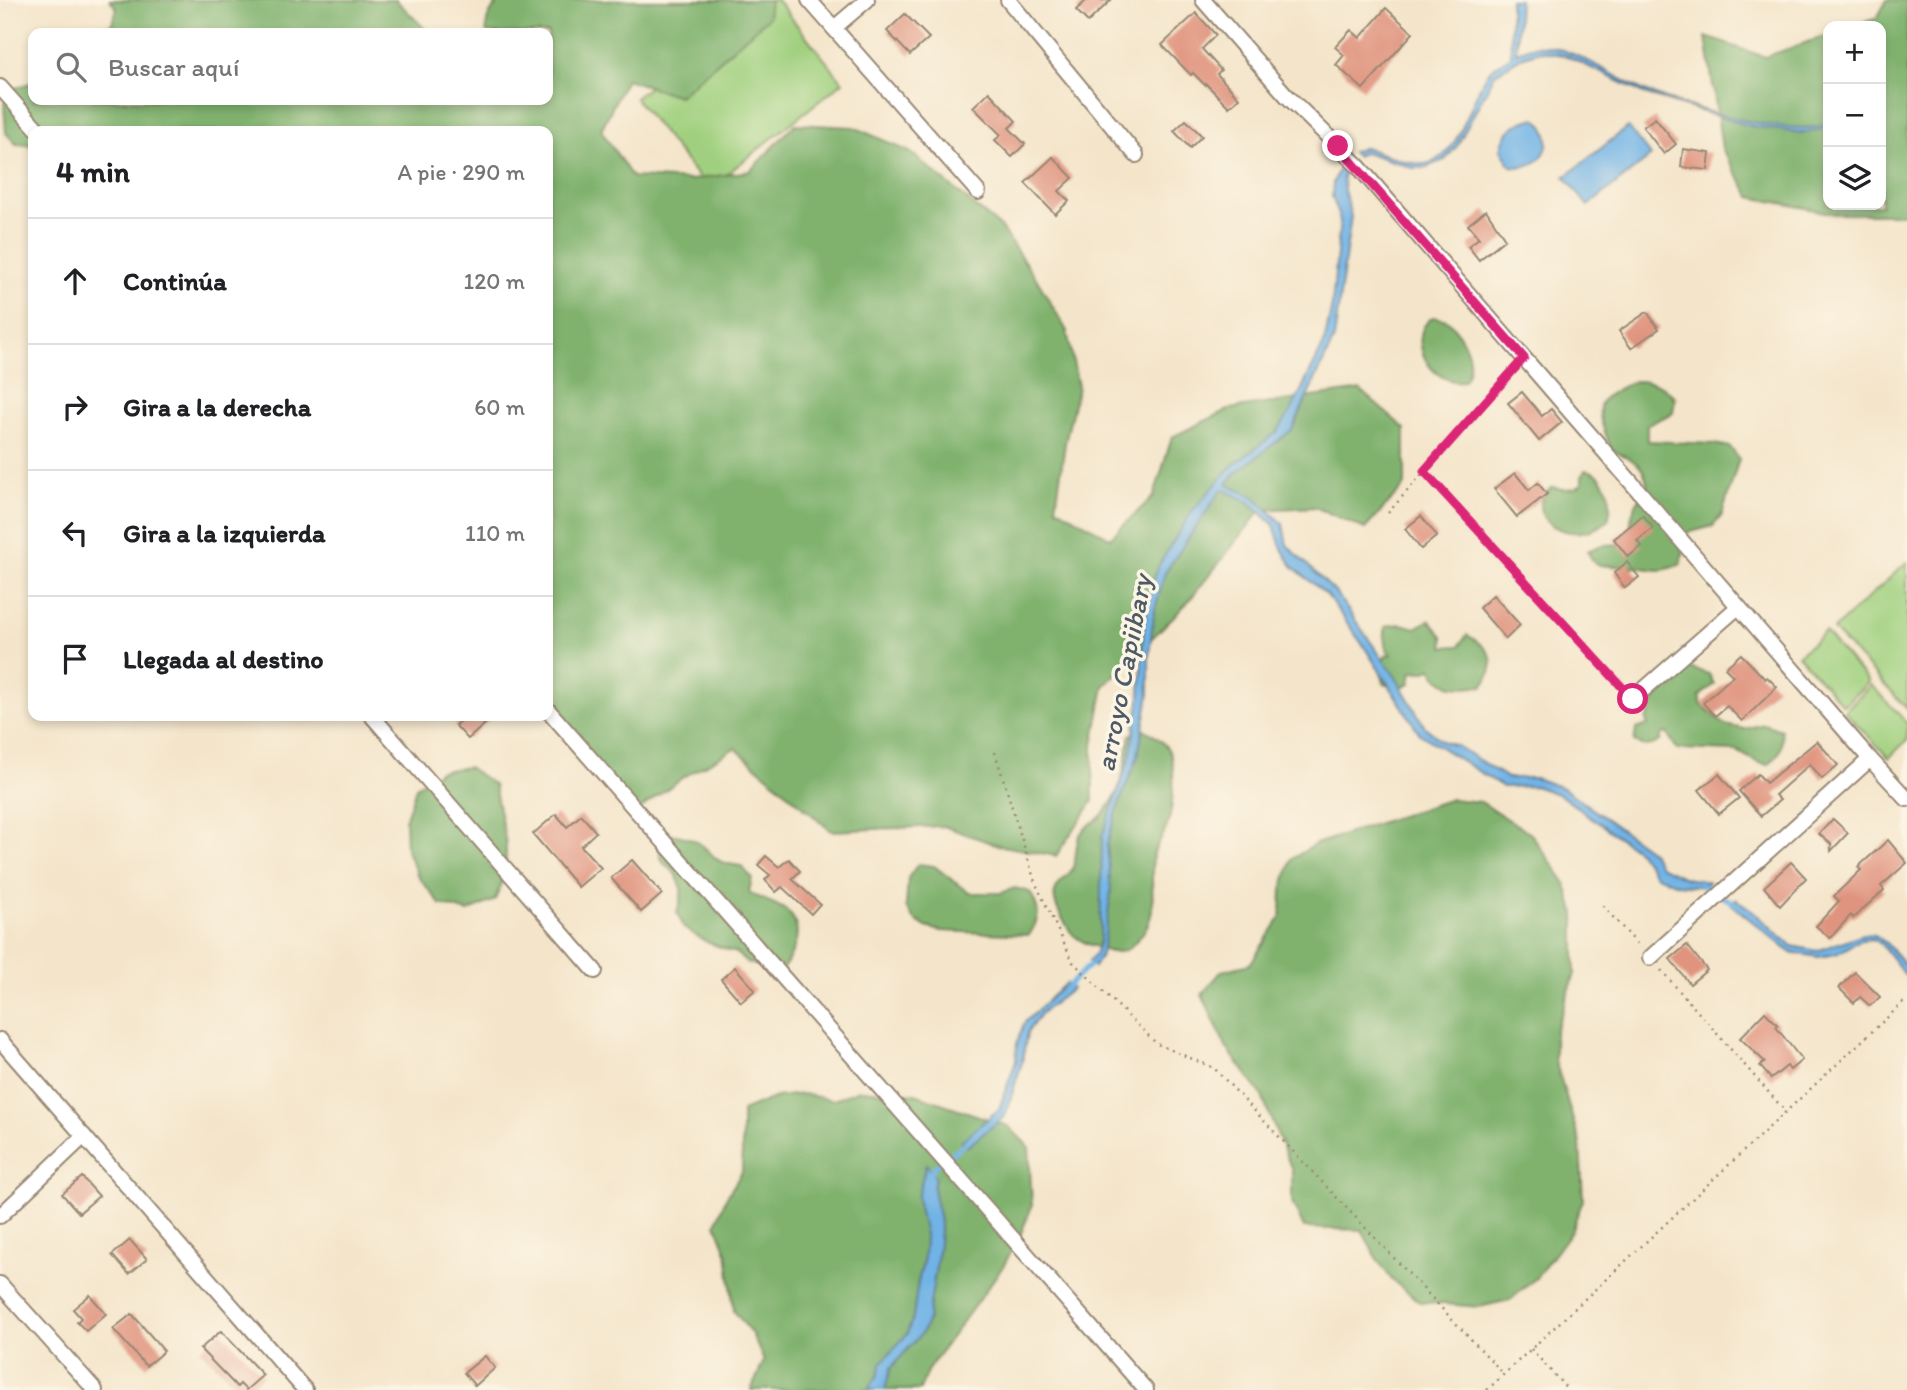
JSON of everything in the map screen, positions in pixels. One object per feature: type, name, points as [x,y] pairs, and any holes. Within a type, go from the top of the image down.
[{"type":"street","points":[[809,0],[978,192]]},
{"type":"street","points":[[834,28],[867,0]]},
{"type":"street","points":[[1008,0],[1136,155]]},
{"type":"street","points":[[1203,0],[1286,95],[1359,167],[1907,799]]},
{"type":"street","points":[[0,86],[35,126]]},
{"type":"street","points":[[1633,699],[1738,607]]},
{"type":"street","points":[[553,716],[1146,1390]]},
{"type":"street","points":[[376,721],[595,971]]},
{"type":"street","points":[[1650,958],[1870,759]]},
{"type":"street","points":[[0,1040],[305,1390]]},
{"type":"street","points":[[0,1216],[84,1136]]},
{"type":"street","points":[[0,1284],[95,1390]]},
{"type":"path","points":[[1388,513],[1524,358]]},
{"type":"path","points":[[1424,471],[1633,699]]},
{"type":"path","points":[[995,752],[1035,881],[1078,968],[1157,1044],[1214,1068],[1504,1374]]},
{"type":"path","points":[[1603,906],[1786,1112]]},
{"type":"path","points":[[1487,1390],[1907,999]]},
{"type":"path","points":[[1531,1349],[1568,1390]]},
{"type":"green space","points":[[110,0],[396,0],[424,28],[107,28],[117,9]]},
{"type":"green space","points":[[501,0],[770,0],[768,18],[679,96],[626,79],[601,130],[632,177],[691,180],[750,171],[795,124],[854,127],[910,152],[1000,227],[1036,278],[1067,331],[1078,387],[1065,443],[1056,507],[1110,538],[1154,496],[1172,437],[1230,409],[1360,390],[1405,429],[1405,485],[1365,529],[1315,507],[1261,510],[1188,602],[1104,686],[1093,745],[1093,801],[1056,856],[997,845],[943,826],[831,831],[735,748],[682,778],[632,815],[553,717],[553,126],[28,126],[28,145],[16,144],[6,133],[4,104],[10,90],[28,84],[28,105],[553,105],[553,28],[487,28],[489,15]]},
{"type":"green space","points":[[759,0],[777,0],[843,82],[708,189],[635,98]]},
{"type":"green space","points":[[1887,0],[1907,0],[1907,214],[1835,214],[1751,197],[1722,149],[1706,37],[1765,57],[1823,37],[1823,210],[1886,210],[1886,21],[1868,21],[1877,18]]},
{"type":"green space","points":[[1433,317],[1447,320],[1466,349],[1469,366],[1463,381],[1440,376],[1425,358],[1421,336],[1425,325]]},
{"type":"green space","points":[[1635,381],[1657,384],[1675,398],[1673,413],[1647,425],[1647,441],[1730,447],[1739,459],[1722,515],[1713,526],[1683,534],[1681,564],[1663,570],[1595,564],[1587,551],[1602,545],[1630,544],[1632,515],[1647,489],[1644,473],[1637,463],[1611,449],[1600,413],[1603,400]]},
{"type":"green space","points":[[1585,470],[1593,472],[1604,482],[1610,505],[1608,520],[1595,529],[1580,532],[1566,531],[1554,526],[1545,519],[1540,509],[1542,498],[1552,487],[1567,489],[1582,484]]},
{"type":"green space","points":[[1907,562],[1907,709],[1833,630]]},
{"type":"green space","points":[[1429,620],[1443,636],[1444,647],[1459,646],[1467,635],[1487,650],[1492,662],[1483,686],[1460,687],[1446,684],[1432,668],[1423,672],[1412,671],[1410,683],[1398,689],[1384,684],[1380,669],[1386,655],[1391,655],[1385,645],[1386,626],[1401,624],[1416,628]]},
{"type":"green space","points":[[1825,632],[1869,682],[1843,705],[1798,655]]},
{"type":"green space","points":[[1683,666],[1709,674],[1714,684],[1699,697],[1702,705],[1725,725],[1744,729],[1764,724],[1781,730],[1780,750],[1768,765],[1737,751],[1677,749],[1667,733],[1651,745],[1634,742],[1636,729],[1648,725],[1646,720],[1663,683]]},
{"type":"green space","points":[[1871,685],[1907,723],[1907,740],[1889,758],[1844,711]]},
{"type":"green space","points":[[1144,729],[1163,743],[1171,756],[1171,807],[1167,827],[1153,857],[1153,904],[1148,925],[1124,951],[1106,951],[1080,940],[1073,934],[1057,907],[1055,892],[1073,867],[1080,835],[1107,809],[1118,790],[1130,735]]},
{"type":"green space","points":[[468,767],[494,785],[506,843],[506,872],[495,900],[468,912],[440,904],[418,876],[406,849],[405,821],[416,787],[440,771]]},
{"type":"green space","points":[[1451,799],[1481,802],[1531,834],[1565,882],[1575,914],[1575,974],[1555,1031],[1555,1060],[1580,1143],[1583,1200],[1571,1231],[1537,1277],[1510,1300],[1479,1307],[1420,1302],[1392,1280],[1375,1256],[1362,1230],[1304,1228],[1292,1202],[1292,1170],[1261,1094],[1226,1047],[1202,994],[1222,971],[1250,964],[1281,917],[1282,889],[1292,859],[1316,844]]},
{"type":"green space","points":[[660,834],[688,838],[703,846],[719,860],[741,866],[752,878],[749,892],[789,913],[794,920],[797,934],[790,957],[782,970],[747,963],[736,953],[707,942],[684,928],[677,912],[680,885],[676,875],[661,859]]},
{"type":"green space","points":[[918,864],[934,866],[969,893],[1001,893],[1015,888],[1030,892],[1038,914],[1033,929],[1029,935],[941,931],[926,927],[914,919],[906,907],[908,878]]},
{"type":"green space","points":[[859,1090],[915,1094],[1008,1126],[1029,1147],[1032,1206],[1004,1265],[927,1371],[920,1390],[751,1390],[764,1361],[752,1334],[734,1311],[727,1252],[716,1224],[726,1198],[742,1172],[742,1111],[776,1097],[803,1094],[833,1100]]},
{"type":"water","points":[[1510,0],[1519,0],[1516,52],[1536,46],[1548,46],[1576,55],[1645,91],[1684,105],[1764,124],[1811,128],[1823,125],[1823,129],[1802,133],[1750,126],[1647,95],[1567,56],[1541,51],[1524,56],[1495,74],[1457,146],[1445,160],[1424,168],[1413,168],[1365,152],[1356,156],[1352,152],[1365,147],[1416,164],[1435,161],[1446,153],[1455,141],[1489,72],[1511,56]]},
{"type":"water","points":[[1535,118],[1547,134],[1545,151],[1532,164],[1511,166],[1501,150],[1505,137],[1512,128]]},
{"type":"water","points":[[1628,127],[1651,156],[1588,206],[1565,177]]},
{"type":"water","points":[[1341,164],[1346,170],[1343,177],[1344,190],[1351,216],[1334,339],[1292,430],[1236,473],[1227,484],[1255,497],[1283,524],[1287,545],[1335,592],[1395,676],[1425,727],[1442,741],[1457,746],[1507,778],[1535,778],[1563,788],[1651,851],[1660,866],[1685,878],[1708,882],[1704,887],[1678,884],[1656,876],[1639,852],[1560,795],[1534,786],[1503,787],[1420,734],[1365,648],[1327,595],[1293,567],[1281,547],[1274,525],[1249,502],[1222,489],[1165,573],[1154,613],[1149,655],[1149,695],[1138,756],[1107,844],[1111,892],[1104,942],[1094,967],[1089,961],[1100,940],[1102,837],[1130,756],[1140,697],[1144,625],[1150,590],[1159,565],[1192,511],[1232,466],[1277,432],[1291,411],[1324,344],[1332,305],[1340,221],[1332,196],[1333,183]]},
{"type":"water","points":[[1736,899],[1792,946],[1817,951],[1863,934],[1875,935],[1886,943],[1907,967],[1907,975],[1881,944],[1873,939],[1861,940],[1836,954],[1818,957],[1790,952],[1731,904]]},
{"type":"water","points":[[1066,983],[1072,989],[1040,1014],[1027,1033],[1022,1062],[1005,1116],[967,1147],[961,1141],[999,1109],[1016,1061],[1017,1043],[1024,1023]]},
{"type":"water","points":[[926,1164],[935,1177],[934,1190],[940,1226],[928,1320],[922,1333],[891,1368],[885,1390],[868,1390],[878,1375],[882,1362],[907,1334],[913,1317],[924,1257],[925,1235],[917,1198]]},
{"type":"building","points":[[1087,0],[1111,0],[1088,22],[1076,10]]},
{"type":"building","points":[[1386,8],[1413,33],[1363,89],[1336,65],[1344,55],[1335,47],[1351,30],[1360,38]]},
{"type":"building","points":[[1196,13],[1216,35],[1202,49],[1221,70],[1217,74],[1239,98],[1229,107],[1193,73],[1191,75],[1162,45]]},
{"type":"building","points":[[905,14],[929,38],[910,55],[887,31]]},
{"type":"building","points":[[989,92],[1016,121],[1009,128],[1025,144],[1012,157],[995,140],[1001,135],[973,107]]},
{"type":"building","points":[[1655,118],[1676,144],[1664,154],[1643,127]]},
{"type":"building","points":[[1186,120],[1202,136],[1190,148],[1174,131]]},
{"type":"building","points":[[1683,149],[1710,153],[1708,170],[1681,167]]},
{"type":"building","points":[[1053,157],[1073,178],[1059,191],[1069,201],[1055,214],[1025,183]]},
{"type":"building","points":[[1486,210],[1505,239],[1479,260],[1468,246],[1479,238],[1468,225]]},
{"type":"building","points":[[1647,312],[1659,329],[1631,348],[1619,331]]},
{"type":"building","points":[[1522,392],[1542,416],[1551,409],[1562,422],[1539,441],[1508,403]]},
{"type":"building","points":[[1515,473],[1529,490],[1538,483],[1547,494],[1517,517],[1494,489]]},
{"type":"building","points":[[1643,515],[1653,528],[1637,541],[1642,546],[1628,557],[1614,539]]},
{"type":"building","points":[[1421,516],[1437,536],[1421,549],[1405,529]]},
{"type":"building","points":[[1627,562],[1639,577],[1625,588],[1614,573]]},
{"type":"building","points":[[1493,595],[1520,625],[1506,639],[1479,608]]},
{"type":"building","points":[[1741,654],[1765,679],[1767,677],[1777,687],[1742,721],[1727,706],[1715,716],[1703,703],[1733,676],[1725,668]]},
{"type":"building","points":[[460,721],[488,721],[468,739],[455,725]]},
{"type":"building","points":[[1817,741],[1838,765],[1822,779],[1810,764],[1775,795],[1780,800],[1761,816],[1739,791],[1758,774],[1766,783]]},
{"type":"building","points":[[1719,774],[1739,798],[1719,814],[1699,790]]},
{"type":"building","points":[[556,814],[567,827],[581,815],[596,832],[581,846],[601,868],[578,887],[533,834]]},
{"type":"building","points":[[1833,819],[1848,833],[1831,851],[1831,844],[1819,834]]},
{"type":"building","points":[[1888,840],[1907,863],[1881,886],[1884,890],[1853,918],[1851,915],[1830,938],[1816,926],[1839,901],[1834,896],[1861,870],[1858,867]]},
{"type":"building","points":[[766,856],[779,867],[789,859],[800,871],[792,879],[820,904],[811,914],[782,887],[776,892],[765,880],[770,875],[758,865]]},
{"type":"building","points":[[632,860],[662,894],[641,912],[611,878]]},
{"type":"building","points":[[1791,862],[1806,878],[1780,906],[1764,887]]},
{"type":"building","points":[[1687,945],[1707,970],[1690,984],[1670,959]]},
{"type":"building","points":[[735,967],[755,990],[741,1002],[721,979]]},
{"type":"building","points":[[1855,972],[1880,997],[1870,1006],[1860,997],[1854,1003],[1839,988]]},
{"type":"building","points":[[1765,1012],[1778,1025],[1776,1027],[1802,1060],[1790,1070],[1787,1066],[1771,1079],[1760,1066],[1765,1062],[1740,1038]]},
{"type":"building","points":[[82,1177],[99,1196],[79,1213],[62,1194]]},
{"type":"building","points":[[130,1240],[147,1259],[129,1274],[112,1255]]},
{"type":"building","points":[[90,1295],[106,1314],[86,1331],[77,1322],[81,1318],[73,1309]]},
{"type":"building","points":[[132,1314],[164,1351],[146,1366],[113,1329]]},
{"type":"building","points":[[221,1331],[263,1375],[246,1390],[240,1384],[237,1387],[200,1349]]},
{"type":"building","points":[[485,1356],[495,1368],[475,1386],[464,1373]]},
{"type":"waterway","points":[[1699,883],[1739,906]]},
{"type":"waterway","name":"arroyo Capiibary","points":[[1064,990],[1095,960]]},
{"type":"waterway","name":"arroyo Capiibary","points":[[930,1175],[932,1169],[969,1140]]},
{"type":"route","points":[[1338,146],[1524,358],[1424,471],[1633,699]]}]
